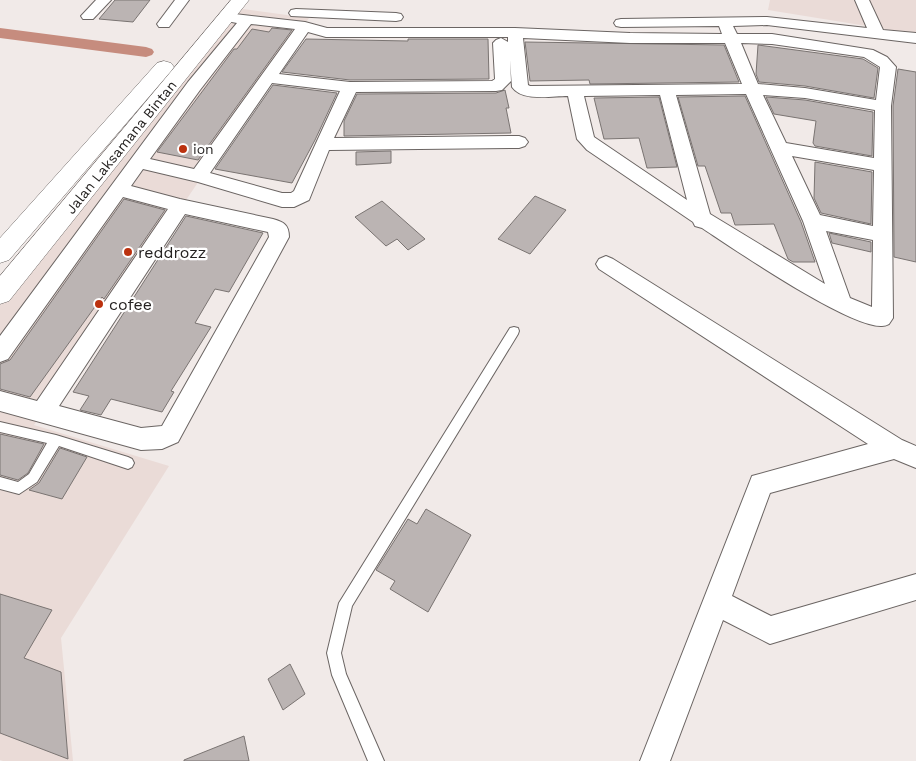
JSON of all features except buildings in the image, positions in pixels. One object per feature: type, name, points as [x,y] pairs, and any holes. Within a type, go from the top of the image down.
[{"type":"main road","name":"Jalan Laksamana Bintan","points":[[0,294],[233,9]]},
{"type":"main road","name":"Jalan Laksamana Bintan","points":[[0,254],[166,65],[233,9]]},
{"type":"street","points":[[164,24],[182,0]]},
{"type":"street","points":[[862,0],[877,33]]},
{"type":"street","points":[[86,1],[103,1]]},
{"type":"street","points":[[88,16],[103,1]]},
{"type":"street","points":[[233,9],[409,18]]},
{"type":"street","points":[[233,9],[326,32],[789,40],[868,53],[876,56],[888,67],[883,106],[882,165],[884,316],[877,320],[842,304],[702,221],[593,146],[586,139],[574,92]]},
{"type":"street","points":[[0,354],[194,86],[233,9]]},
{"type":"street","points":[[428,18],[620,23],[767,21],[916,38]]},
{"type":"street","points":[[723,21],[752,89],[814,221],[842,304]]},
{"type":"street","points":[[198,176],[304,26]]},
{"type":"street","points":[[268,78],[350,87],[496,86],[503,81],[508,34]]},
{"type":"street","points":[[508,34],[522,89],[527,91],[752,89],[805,93],[883,106]]},
{"type":"street","points":[[173,83],[194,86]]},
{"type":"street","points":[[138,162],[198,176],[282,200],[294,200],[302,195],[323,144],[350,87]]},
{"type":"street","points":[[667,91],[702,221]]},
{"type":"street","points":[[323,144],[519,142]]},
{"type":"street","points":[[780,148],[882,165]]},
{"type":"street","points":[[0,401],[141,439],[162,438],[170,434],[279,237],[279,229],[272,226],[180,206],[118,189]]},
{"type":"street","points":[[42,412],[180,206]]},
{"type":"street","points":[[814,221],[883,235]]},
{"type":"street","points":[[606,264],[905,453]]},
{"type":"street","points":[[655,761],[761,484],[905,453]]},
{"type":"street","points":[[716,602],[770,630],[916,587]]},
{"type":"lane","points":[[376,761],[339,676],[334,653],[346,603],[514,331]]},
{"type":"lane","points":[[0,427],[56,440],[128,463]]},
{"type":"lane","points":[[0,483],[19,488],[26,483],[32,478],[56,440]]},
{"type":"shaded area","points":[[770,0],[916,0],[916,34],[768,10]]},
{"type":"shaded area","points":[[228,7],[309,18],[34,425],[169,466],[61,638],[73,761],[3,761],[0,760],[0,283]]},
{"type":"waterway","points":[[0,33],[146,52]]},
{"type":"place","name":"ion","points":[[183,149]]},
{"type":"place","name":"reddrozz","points":[[128,252]]},
{"type":"place","name":"cofee","points":[[99,304]]}]
